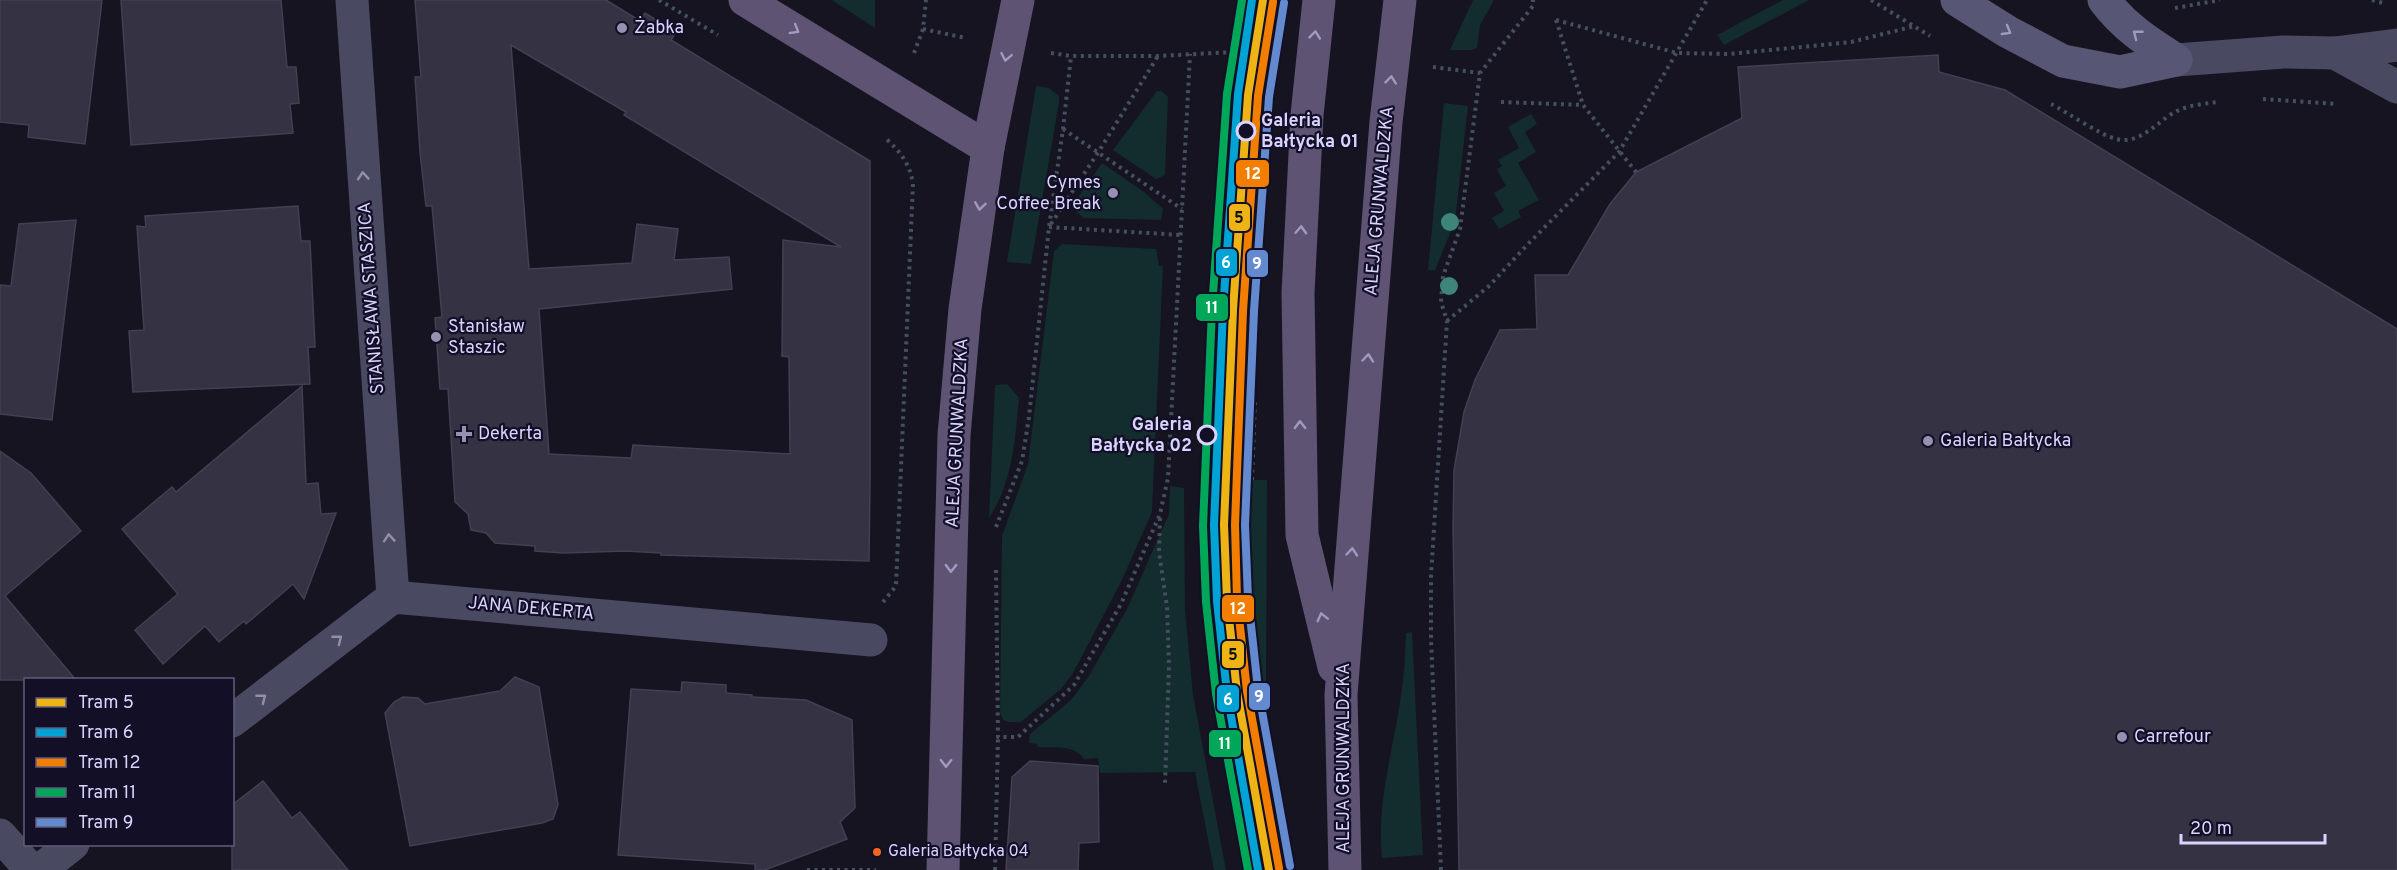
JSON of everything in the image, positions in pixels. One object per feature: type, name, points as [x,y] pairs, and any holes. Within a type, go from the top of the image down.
[{"type":"main road","points":[[745,0],[988,148]]},
{"type":"main road","name":"ALEJA GRUNWALDZKA","points":[[943,870],[954,435],[966,309],[988,148],[1018,0]]},
{"type":"main road","points":[[1319,0],[1307,116],[1298,293],[1302,535],[1341,694]]},
{"type":"main road","name":"ALEJA GRUNWALDZKA","points":[[1344,870],[1341,694],[1386,122],[1400,0]]},
{"type":"main road","points":[[1957,0],[2008,32],[2063,61],[2120,72],[2176,60]]},
{"type":"main road","points":[[2104,0],[2117,17],[2137,36],[2176,60]]},
{"type":"street","name":"STANISŁAWA STASZICA","points":[[351,0],[393,597]]},
{"type":"street","points":[[2176,60],[2283,52],[2335,53],[2397,45]]},
{"type":"street","points":[[2335,53],[2397,87]]},
{"type":"street","name":"JANA DEKERTA","points":[[393,597],[874,625]]},
{"type":"street","points":[[234,719],[393,597]]},
{"type":"street","points":[[0,835],[31,870]]},
{"type":"street","points":[[40,870],[70,846]]},
{"type":"path","points":[[1441,870],[1431,639],[1431,576],[1447,321],[1441,302],[1443,276],[1460,229],[1480,73],[1533,6],[1533,0]]},
{"type":"path","points":[[1447,321],[1489,286],[1619,152],[1707,0]]},
{"type":"path","points":[[1636,172],[1583,105],[1556,20],[1677,53],[1730,54],[1851,42],[1915,26],[1871,0]]},
{"type":"path","points":[[2165,8],[2183,8],[2220,0]]},
{"type":"path","points":[[923,28],[1008,47],[1071,56],[1158,56],[1276,50],[1313,52]]},
{"type":"path","points":[[998,737],[1018,737],[1074,685],[1121,604],[1160,514],[1168,478],[1190,54]]},
{"type":"path","points":[[995,529],[1022,461],[1029,417],[1049,227],[1064,129],[1071,56]]},
{"type":"path","points":[[1049,227],[1100,152],[1158,56]]},
{"type":"path","points":[[1393,62],[1480,73]]},
{"type":"path","points":[[1501,102],[1583,105]]},
{"type":"path","points":[[1064,129],[1183,210]]},
{"type":"path","points":[[874,625],[896,586],[913,183],[910,167],[900,152],[880,134]]},
{"type":"path","points":[[1049,227],[1181,235]]},
{"type":"path","points":[[1160,514],[1159,552],[1167,607],[1169,666],[1165,784]]},
{"type":"path","points":[[995,870],[998,737],[996,564]]},
{"type":"path","points":[[807,870],[876,870]]},
{"type":"green space","points":[[832,0],[875,0],[875,28]]},
{"type":"green space","points":[[1473,0],[1494,0],[1480,25],[1477,48],[1450,50]]},
{"type":"green space","points":[[1783,0],[1809,0],[1724,45],[1717,35]]},
{"type":"green space","points":[[1036,86],[1049,88],[1059,96],[1059,102],[1031,264],[1007,262]]},
{"type":"green space","points":[[1157,91],[1161,91],[1168,97],[1165,175],[1156,179],[1113,150]]},
{"type":"green space","points":[[1444,103],[1468,106],[1455,221],[1435,270],[1428,270]]},
{"type":"green space","points":[[1531,114],[1537,124],[1525,132],[1536,152],[1518,163],[1539,200],[1518,211],[1521,217],[1499,229],[1492,218],[1504,211],[1494,193],[1506,186],[1497,169],[1502,166],[1498,160],[1519,148],[1508,127]]},
{"type":"green space","points":[[1102,163],[1144,192],[1163,209],[1161,220],[1084,218],[1073,209],[1075,202]]},
{"type":"green space","points":[[1062,244],[1156,249],[1159,266],[1163,266],[1152,512],[1122,580],[1073,673],[1061,689],[1021,722],[1009,722],[1003,720],[1000,712],[1002,536],[1028,464],[1054,251]]},
{"type":"green space","points":[[1007,384],[1019,398],[1012,460],[1003,490],[989,518],[995,385]]},
{"type":"green space","points":[[1238,480],[1267,480],[1266,690],[1256,692],[1257,712],[1266,717],[1267,760],[1262,760],[1240,602]]},
{"type":"green space","points":[[1170,486],[1184,488],[1185,610],[1193,695],[1226,870],[1214,870],[1195,772],[1100,773],[1098,758],[1084,759],[1080,754],[1069,749],[1038,747],[1037,744],[1029,743],[1030,734],[1071,700],[1089,676],[1127,609],[1169,514]]},
{"type":"green space","points":[[1412,632],[1423,855],[1382,858],[1384,794],[1403,681],[1406,633]]},
{"type":"building","points":[[0,0],[102,0],[85,144],[28,137],[29,125],[0,122]]},
{"type":"building","points":[[121,0],[281,0],[287,67],[296,67],[299,103],[290,104],[293,133],[131,145]]},
{"type":"building","points":[[415,0],[606,0],[640,21],[645,13],[676,32],[671,40],[870,161],[869,561],[661,555],[661,553],[625,551],[564,553],[535,551],[535,546],[495,543],[486,533],[471,530],[468,514],[455,502],[448,389],[440,389],[435,318],[442,317],[432,206],[426,206],[420,152],[415,77],[421,77]],"holes":[[[511,45],[626,112],[624,115],[841,247],[783,240],[782,356],[789,357],[790,454],[633,445],[631,458],[549,454],[539,309],[732,289],[729,257],[674,260],[678,229],[637,224],[632,263],[529,269]]]},
{"type":"building","name":"Galeria Bałtycka","points":[[1938,55],[1939,72],[2005,90],[2397,329],[2397,870],[1459,870],[1454,470],[1464,412],[1475,380],[1500,330],[1537,329],[1535,275],[1568,275],[1610,204],[1636,172],[1742,118],[1738,67]]},
{"type":"building","points":[[298,206],[301,241],[310,241],[315,347],[308,347],[310,384],[133,392],[129,331],[144,330],[137,226],[146,227],[145,216]]},
{"type":"building","points":[[76,220],[52,420],[0,414],[0,285],[11,286],[19,224]]},
{"type":"building","points":[[302,386],[306,484],[318,483],[321,514],[336,513],[304,599],[293,584],[246,624],[244,621],[219,642],[205,626],[163,664],[135,630],[178,594],[122,529],[172,487],[176,492]]},
{"type":"building","points":[[0,451],[31,473],[81,531],[5,596],[74,678],[0,680]]},
{"type":"building","points":[[515,677],[539,687],[558,805],[553,819],[542,823],[410,846],[385,713],[394,702],[403,697],[418,698],[425,704],[500,691]]},
{"type":"building","points":[[682,682],[726,685],[726,693],[752,695],[752,697],[806,700],[852,720],[855,808],[840,822],[847,839],[765,870],[755,870],[755,864],[618,855],[631,689],[681,692]]},
{"type":"building","points":[[1030,761],[1098,766],[1099,842],[1079,843],[1078,870],[1006,870],[1012,777]]},
{"type":"building","points":[[263,781],[292,818],[300,812],[348,870],[232,870],[234,803]]},
{"type":"tram line","name":"11","points":[[1242,0],[1227,94],[1212,309],[1203,526],[1206,602],[1216,694],[1248,870]]},
{"type":"tram line","name":"6","points":[[1252,0],[1238,94],[1223,310],[1214,525],[1217,601],[1227,693],[1258,870]]},
{"type":"tram line","name":"5","points":[[1263,0],[1248,95],[1233,310],[1224,525],[1227,600],[1237,692],[1269,870]]},
{"type":"tram line","name":"12","points":[[1273,2],[1258,96],[1243,311],[1235,525],[1237,599],[1247,691],[1279,868]]},
{"type":"tram line","name":"9","points":[[1284,3],[1269,97],[1254,311],[1245,525],[1248,598],[1258,689],[1290,866]]},
{"type":"place","name":"Żabka","points":[[622,28]]},
{"type":"place","name":"Galeria Bałtycka 01","points":[[1246,131]]},
{"type":"place","name":"Cymes Coffee Break","points":[[1113,193]]},
{"type":"place","name":"Stanisław Staszic","points":[[436,337]]},
{"type":"place","name":"Dekerta","points":[[464,434]]},
{"type":"place","name":"Galeria Bałtycka 02","points":[[1207,435]]},
{"type":"place","name":"Galeria Bałtycka","points":[[1928,441]]},
{"type":"place","name":"Carrefour","points":[[2122,737]]},
{"type":"place","name":"Galeria Bałtycka 04","points":[[877,852]]}]
